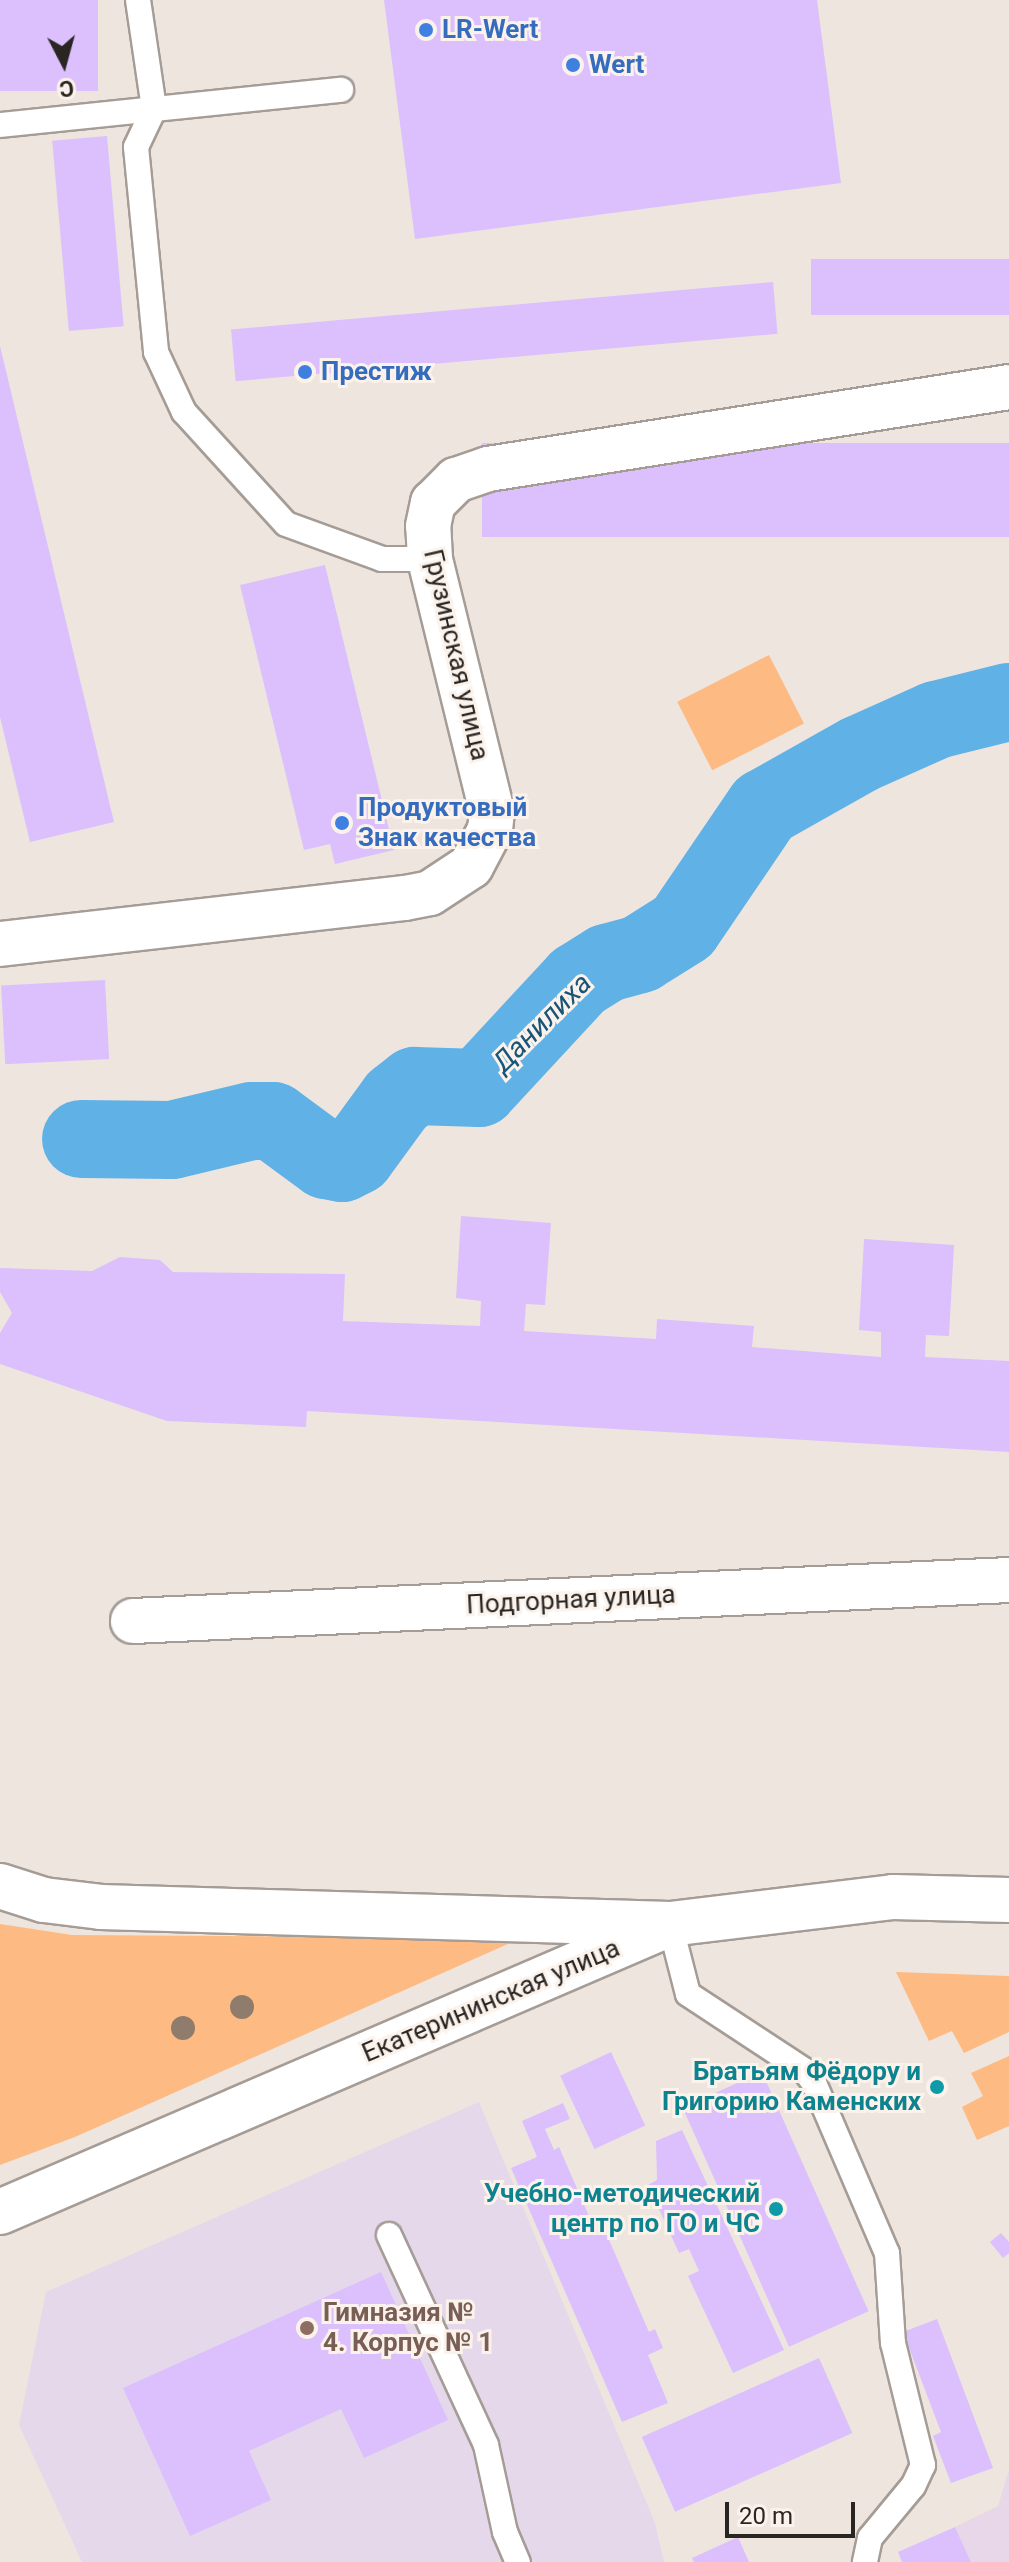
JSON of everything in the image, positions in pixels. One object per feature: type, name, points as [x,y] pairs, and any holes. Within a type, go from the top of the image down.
[{"type":"street","name":"Грузинская улица","points":[[0,944],[405,898],[430,893],[471,866],[490,830],[492,812],[430,559],[433,503],[456,480],[480,471],[1009,387]]},
{"type":"street","name":"Подгорная улица","points":[[133,1621],[1009,1580]]},
{"type":"street","points":[[0,1886],[44,1900],[101,1907],[670,1924]]},
{"type":"street","name":"Екатерининская улица","points":[[0,2212],[670,1924],[893,1897],[1009,1900]]},
{"type":"lane","points":[[138,0],[154,109],[136,147],[154,336],[156,352],[184,412],[286,524],[382,559],[430,559]]},
{"type":"lane","points":[[0,125],[341,90]]},
{"type":"lane","points":[[670,1924],[688,1994],[805,2071],[814,2083],[887,2253],[893,2343],[923,2465],[913,2486],[870,2538],[865,2562]]},
{"type":"lane","points":[[389,2235],[486,2445],[505,2532],[518,2562]]},
{"type":"shaded area","points":[[769,655],[804,724],[712,770],[677,702]]},
{"type":"shaded area","points":[[0,1924],[72,1935],[475,1938],[530,1934],[75,2137],[0,2165]]},
{"type":"shaded area","points":[[896,1972],[1009,1976],[1009,2032],[964,2053],[952,2031],[929,2041]]},
{"type":"shaded area","points":[[1009,2056],[1009,2126],[977,2140],[962,2107],[983,2096],[971,2073]]},
{"type":"shaded area","name":"Гимназия № 4. Корпус № 1","points":[[479,2102],[655,2523],[664,2562],[82,2562],[19,2425],[46,2292]]},
{"type":"shaded area","points":[[1009,2470],[1009,2562],[971,2562],[955,2527],[998,2506]]},
{"type":"building","points":[[0,0],[98,0],[98,91],[0,91]]},
{"type":"building","points":[[384,0],[817,0],[841,183],[415,239]]},
{"type":"building","points":[[107,136],[124,326],[69,331],[52,141]]},
{"type":"building","points":[[811,259],[1009,259],[1009,315],[811,315]]},
{"type":"building","points":[[773,282],[778,334],[236,381],[231,329]]},
{"type":"building","points":[[0,346],[114,822],[30,842],[0,717]]},
{"type":"building","points":[[482,443],[1009,443],[1009,537],[482,537]]},
{"type":"building","points":[[325,565],[394,850],[335,864],[330,844],[304,850],[240,585]]},
{"type":"building","points":[[105,980],[109,1059],[5,1064],[1,985]]},
{"type":"building","points":[[461,1216],[551,1223],[545,1305],[526,1304],[524,1331],[656,1339],[657,1319],[754,1326],[752,1347],[881,1357],[881,1332],[859,1330],[864,1239],[954,1245],[949,1336],[926,1335],[925,1357],[1009,1361],[1009,1452],[307,1411],[306,1427],[167,1421],[0,1364],[0,1333],[12,1313],[0,1292],[0,1268],[92,1271],[120,1257],[160,1260],[173,1272],[345,1274],[343,1321],[480,1326],[481,1301],[456,1298]]},
{"type":"building","points":[[611,2052],[645,2125],[594,2149],[560,2076]]},
{"type":"building","name":"Учебно-методический центр по ГО и ЧС","points":[[762,2072],[869,2311],[789,2347],[683,2107]]},
{"type":"building","points":[[563,2103],[570,2119],[545,2129],[554,2150],[559,2147],[592,2223],[600,2219],[649,2332],[655,2329],[663,2348],[648,2355],[668,2403],[622,2422],[511,2168],[537,2157],[522,2121]]},
{"type":"building","points":[[682,2130],[784,2350],[733,2373],[688,2276],[699,2271],[689,2249],[679,2253],[648,2185],[657,2180],[656,2141]]},
{"type":"building","points":[[1001,2233],[1009,2242],[1009,2253],[1003,2258],[990,2242]]},
{"type":"building","points":[[381,2272],[448,2420],[364,2458],[341,2409],[249,2451],[271,2500],[190,2536],[123,2388]]},
{"type":"building","points":[[937,2319],[993,2468],[951,2483],[933,2436],[941,2432],[903,2332]]},
{"type":"building","points":[[819,2358],[852,2433],[675,2512],[642,2437]]},
{"type":"building","points":[[955,2527],[971,2562],[902,2562],[898,2552]]},
{"type":"building","points":[[738,2537],[749,2562],[694,2562],[692,2558]]},
{"type":"waterway","name":"Данилиха","points":[[81,1139],[172,1140],[252,1121],[273,1121],[326,1160],[342,1163],[356,1156],[397,1100],[415,1086],[479,1088],[578,981],[607,963],[640,954],[683,927],[764,808],[860,754],[936,720],[1009,702]]},
{"type":"place","name":"LR-Wert","points":[[426,30]]},
{"type":"place","name":"Wert","points":[[573,65]]},
{"type":"place","name":"Престиж","points":[[305,372]]},
{"type":"place","name":"Продуктовый Знак качества","points":[[342,823]]},
{"type":"place","name":"Братьям Фёдору и Григорию Каменских","points":[[937,2087]]},
{"type":"place","name":"Учебно-методический центр по ГО и ЧС","points":[[776,2209]]},
{"type":"place","name":"Гимназия № 4. Корпус № 1","points":[[307,2328]]}]
